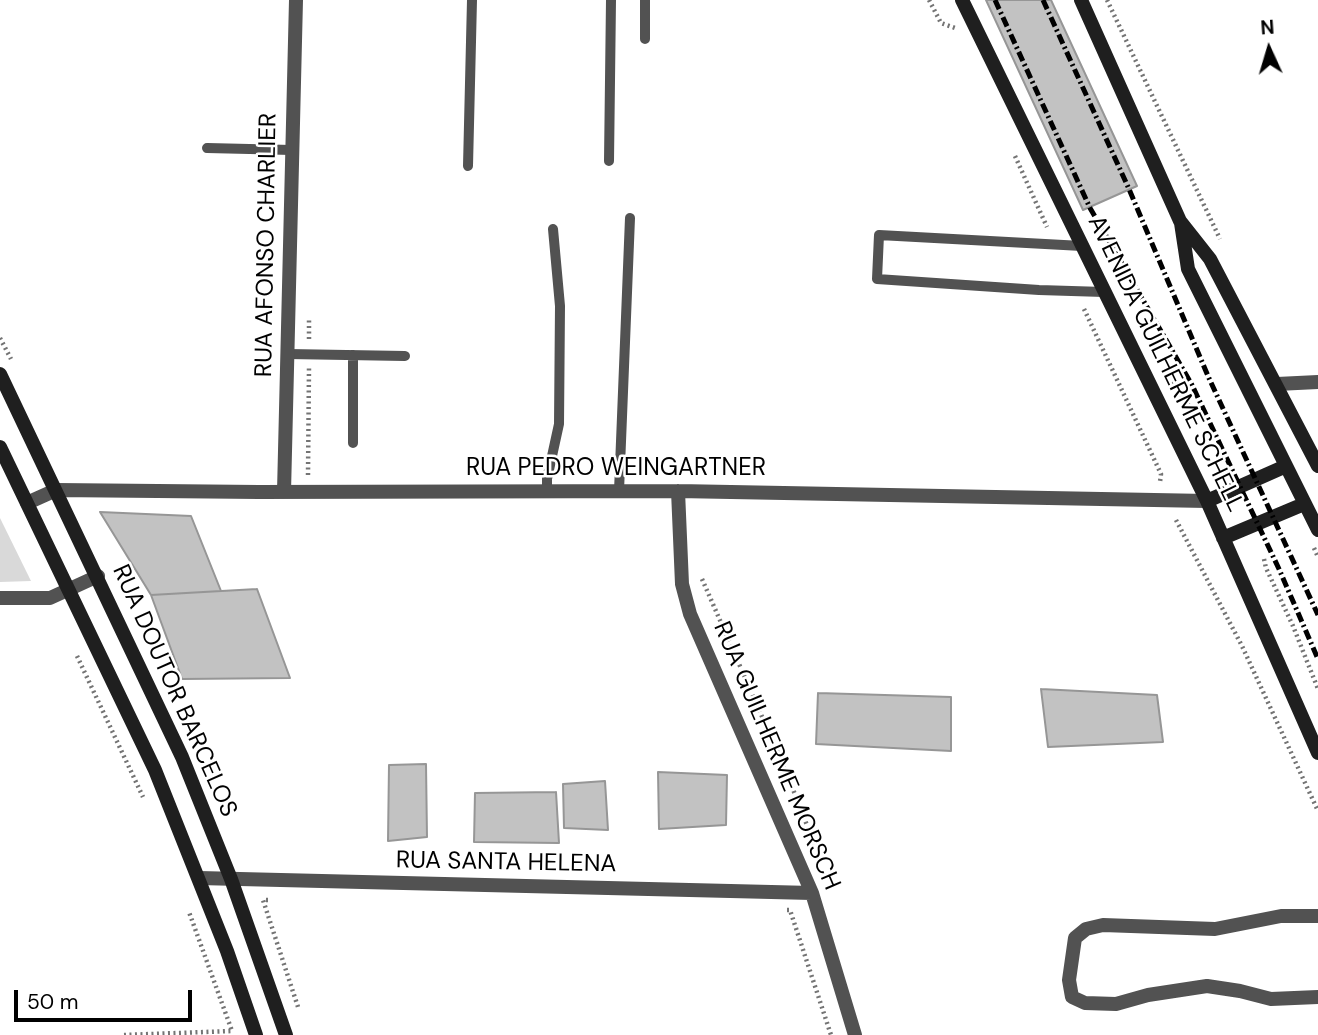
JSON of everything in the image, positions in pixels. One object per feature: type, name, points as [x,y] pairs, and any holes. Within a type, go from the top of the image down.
[{"type":"main road","name":"AVENIDA GUILHERME SCHELL","points":[[962,0],[1207,501],[1318,752]]},
{"type":"main road","points":[[1081,0],[1180,221],[1188,269],[1318,530]]},
{"type":"main road","points":[[1180,221],[1210,258],[1318,466]]},
{"type":"main road","name":"RUA DOUTOR BARCELOS","points":[[0,374],[182,757],[231,879],[286,1035]]},
{"type":"main road","name":"RUA DOUTOR BARCELOS","points":[[0,447],[155,770],[199,878],[256,1035]]},
{"type":"main road","points":[[1207,501],[1286,466]]},
{"type":"main road","points":[[1223,538],[1304,504]]},
{"type":"street","name":"RUA AFONSO CHARLIER","points":[[284,492],[296,0]]},
{"type":"street","points":[[1277,384],[1318,382]]},
{"type":"street","name":"RUA PEDRO WEINGARTNER","points":[[26,503],[56,490],[678,491],[1207,501]]},
{"type":"street","name":"RUA GUILHERME MORSCH","points":[[678,491],[682,584],[690,614],[812,893],[855,1035]]},
{"type":"street","points":[[0,598],[50,598],[97,576]]},
{"type":"street","name":"RUA SANTA HELENA","points":[[199,878],[812,893]]},
{"type":"street","points":[[1318,916],[1281,916],[1216,929],[1103,925],[1086,929],[1075,938],[1069,980],[1072,998],[1085,1003],[1116,1004],[1148,995],[1207,986],[1271,999],[1318,997]]},
{"type":"lane","points":[[468,166],[472,0]]},
{"type":"lane","points":[[609,161],[611,0]]},
{"type":"lane","points":[[645,0],[645,39]]},
{"type":"lane","points":[[207,148],[292,150]]},
{"type":"lane","points":[[619,491],[630,218]]},
{"type":"lane","points":[[547,491],[547,479],[559,424],[560,306],[553,229]]},
{"type":"lane","points":[[1082,246],[879,235],[877,279],[1104,292]]},
{"type":"lane","points":[[288,354],[405,356]]},
{"type":"lane","points":[[353,355],[353,443]]},
{"type":"path","points":[[929,0],[941,23],[958,29]]},
{"type":"path","points":[[1107,0],[1226,251]]},
{"type":"path","points":[[1014,154],[1055,245]]},
{"type":"path","points":[[1077,292],[1161,474],[1161,481],[1149,485]]},
{"type":"path","points":[[309,314],[309,478]]},
{"type":"path","points":[[0,338],[11,361]]},
{"type":"path","points":[[1165,520],[1178,520],[1242,646],[1318,811]]},
{"type":"path","points":[[1264,559],[1318,688]]},
{"type":"path","points":[[700,573],[787,774],[821,861]]},
{"type":"path","points":[[76,655],[148,806]]},
{"type":"path","points":[[276,900],[263,900],[300,1012]]},
{"type":"path","points":[[124,1035],[232,1031],[186,903]]},
{"type":"path","points":[[776,910],[790,910],[831,1035]]},
{"type":"shaded area","points":[[0,518],[31,581],[0,582]]},
{"type":"building","points":[[986,0],[1051,0],[1137,186],[1083,210]]},
{"type":"building","points":[[100,512],[191,516],[221,591],[151,595]]},
{"type":"building","points":[[257,589],[290,678],[182,679],[151,595]]},
{"type":"building","points":[[1041,689],[1157,695],[1163,742],[1048,747]]},
{"type":"building","points":[[818,693],[951,697],[951,751],[816,744]]},
{"type":"building","points":[[426,764],[427,837],[388,841],[389,765]]},
{"type":"building","points":[[658,772],[727,775],[726,825],[659,829]]},
{"type":"building","points":[[605,781],[608,830],[564,828],[563,784]]},
{"type":"building","points":[[556,792],[559,843],[474,842],[475,793]]},
{"type":"railway","points":[[995,0],[1090,208],[1192,385],[1279,569],[1318,659]]},
{"type":"railway","points":[[1043,0],[1129,189],[1208,376],[1318,615]]}]
